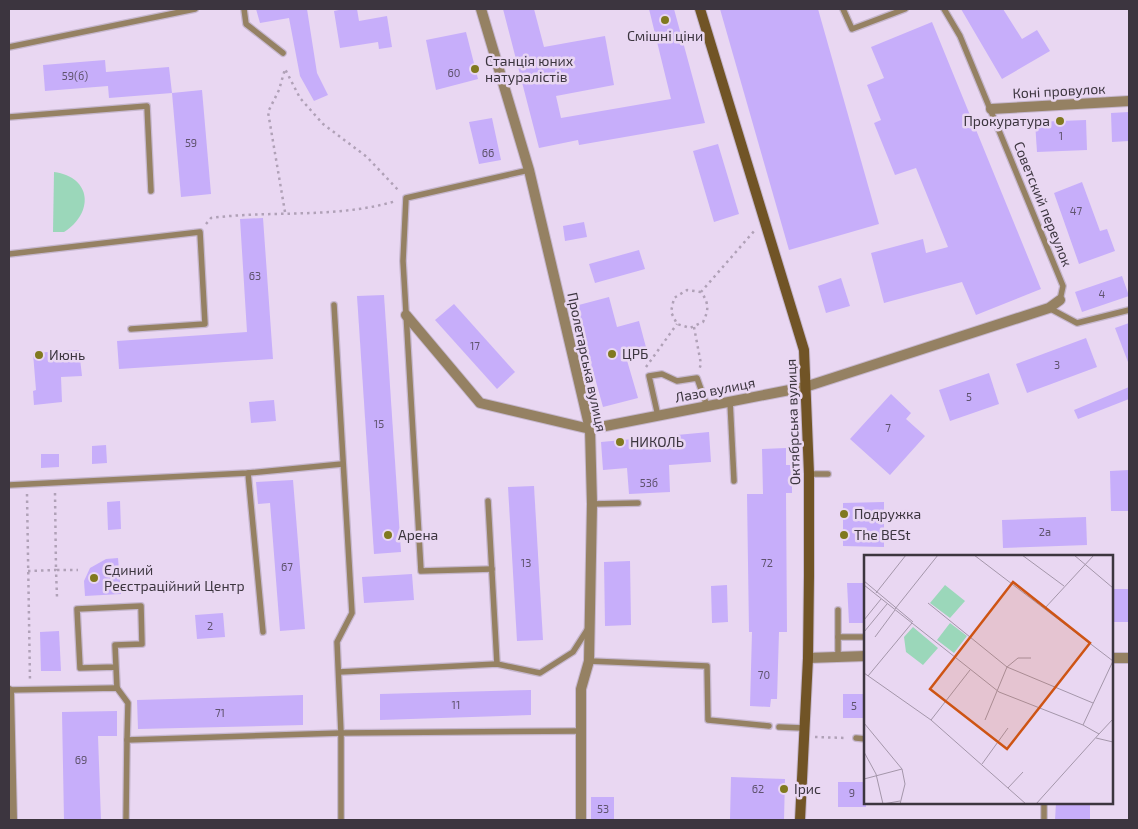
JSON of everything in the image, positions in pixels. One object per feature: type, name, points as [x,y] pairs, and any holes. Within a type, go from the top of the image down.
[{"type":"main road","name":"Октябрська вулиця","points":[[700,9],[804,350],[809,474],[808,658],[800,820]]},
{"type":"street","name":"Пролетарська вулиця","points":[[481,9],[529,170],[590,429],[592,504],[590,625],[589,661],[581,689],[581,820]]},
{"type":"street","name":"Коні провулок","points":[[991,108],[1129,101]]},
{"type":"street","name":"Лазо вулиця","points":[[406,314],[480,403],[590,429],[805,387],[1049,308],[1060,300]]},
{"type":"street","points":[[808,658],[864,656]]},
{"type":"street","points":[[1113,658],[1129,658]]},
{"type":"street","points":[[9,691],[12,820]]},
{"type":"lane","points":[[9,48],[172,10],[195,9]]},
{"type":"lane","points":[[244,9],[246,24],[283,52]]},
{"type":"lane","points":[[843,9],[852,29],[905,9]]},
{"type":"lane","name":"Советский переулок","points":[[944,9],[960,36],[991,108],[1063,286],[1060,300]]},
{"type":"lane","points":[[9,117],[147,106],[151,191]]},
{"type":"lane","points":[[492,569],[421,570],[403,261],[406,198],[529,170]]},
{"type":"lane","points":[[9,254],[200,232],[204,324],[131,329]]},
{"type":"lane","points":[[334,305],[352,613],[337,642],[342,733],[341,820]]},
{"type":"lane","points":[[1049,308],[1077,324],[1129,310]]},
{"type":"lane","points":[[658,416],[649,376],[662,374],[677,381],[697,378],[707,406]]},
{"type":"lane","points":[[730,401],[734,481]]},
{"type":"lane","points":[[9,485],[248,473],[342,464]]},
{"type":"lane","points":[[248,473],[263,632]]},
{"type":"lane","points":[[809,474],[828,474]]},
{"type":"lane","points":[[488,501],[497,664]]},
{"type":"lane","points":[[592,504],[638,503]]},
{"type":"lane","points":[[116,666],[80,668],[77,609],[140,606],[142,644],[115,645],[116,666],[117,688],[128,703],[126,820]]},
{"type":"lane","points":[[838,610],[838,656]]},
{"type":"lane","points":[[340,672],[497,664],[540,673],[574,652],[590,625]]},
{"type":"lane","points":[[838,637],[864,637]]},
{"type":"lane","points":[[589,661],[707,666],[708,720],[769,726]]},
{"type":"lane","points":[[9,691],[117,688]]},
{"type":"lane","points":[[779,726],[803,732]]},
{"type":"lane","points":[[126,740],[342,733],[581,731]]},
{"type":"lane","points":[[856,738],[864,738]]},
{"type":"lane","points":[[1044,804],[1044,820]]},
{"type":"path","points":[[200,232],[211,218],[285,212],[363,209],[406,198],[366,157],[323,124],[300,98],[285,70],[279,90],[268,112],[285,212]]},
{"type":"path","points":[[701,292],[764,220]]},
{"type":"path","points":[[687,290],[701,292],[707,300],[707,315],[703,322],[694,327],[677,324],[671,312],[674,298],[687,290]]},
{"type":"path","points":[[649,376],[646,366],[677,324]]},
{"type":"path","points":[[694,327],[701,364],[697,378]]},
{"type":"path","points":[[27,484],[30,690]]},
{"type":"path","points":[[54,484],[58,597]]},
{"type":"path","points":[[28,571],[78,570]]},
{"type":"path","points":[[803,732],[856,738]]},
{"type":"green space","points":[[54,172],[67,175],[76,181],[82,188],[85,197],[80,215],[74,224],[64,232],[53,232]]},
{"type":"building","points":[[256,9],[307,9],[317,73],[328,95],[314,101],[300,76],[289,18],[260,23]]},
{"type":"building","points":[[357,9],[359,21],[387,16],[392,47],[379,49],[378,42],[340,48],[334,11]]},
{"type":"building","points":[[503,9],[534,9],[544,47],[605,36],[614,85],[556,96],[561,118],[671,99],[649,9],[674,9],[705,123],[579,145],[578,140],[539,148]]},
{"type":"building","points":[[720,9],[818,9],[879,224],[789,250]]},
{"type":"building","points":[[961,9],[1003,9],[1022,39],[1037,30],[1050,51],[1002,79]]},
{"type":"building","points":[[932,22],[1041,289],[976,315],[962,282],[884,303],[871,253],[923,239],[926,253],[948,247],[916,168],[895,175],[874,123],[881,120],[867,85],[884,78],[871,47]]},
{"type":"building","points":[[466,32],[478,79],[436,90],[426,40]]},
{"type":"building","points":[[105,60],[106,72],[169,67],[172,93],[109,98],[108,86],[45,91],[43,65]]},
{"type":"building","points":[[202,90],[211,194],[181,197],[172,93]]},
{"type":"building","points":[[1129,112],[1129,141],[1112,142],[1111,113]]},
{"type":"building","points":[[492,118],[501,160],[479,164],[469,122]]},
{"type":"building","points":[[1086,120],[1087,150],[1037,152],[1035,122]]},
{"type":"building","points":[[718,144],[739,214],[714,222],[693,151]]},
{"type":"building","points":[[1082,182],[1100,231],[1107,229],[1115,251],[1079,264],[1054,193]]},
{"type":"building","points":[[263,218],[273,359],[119,369],[117,341],[247,332],[240,219]]},
{"type":"building","points":[[584,222],[587,237],[565,241],[563,226]]},
{"type":"building","points":[[639,250],[645,269],[595,283],[589,264]]},
{"type":"building","points":[[1122,276],[1129,296],[1082,312],[1075,292]]},
{"type":"building","points":[[841,278],[850,306],[826,313],[818,286]]},
{"type":"building","points":[[384,295],[401,552],[374,554],[357,296]]},
{"type":"building","name":"ЦРБ","points":[[609,297],[617,327],[639,321],[647,351],[626,357],[638,398],[603,407],[575,306]]},
{"type":"building","points":[[454,304],[515,372],[497,389],[435,320]]},
{"type":"building","points":[[1129,323],[1129,362],[1128,362],[1115,328]]},
{"type":"building","points":[[1086,338],[1097,367],[1027,393],[1016,364]]},
{"type":"building","points":[[79,350],[82,376],[61,377],[62,402],[34,405],[33,391],[36,390],[33,353]]},
{"type":"building","points":[[989,373],[999,404],[950,421],[939,390]]},
{"type":"building","points":[[1129,387],[1129,399],[1078,419],[1074,410]]},
{"type":"building","points":[[891,394],[911,413],[906,419],[925,436],[890,475],[850,439]]},
{"type":"building","points":[[274,400],[276,421],[251,423],[249,402]]},
{"type":"building","points":[[709,432],[711,462],[669,465],[670,492],[629,494],[627,468],[603,470],[601,442]]},
{"type":"building","points":[[106,445],[107,463],[92,464],[92,446]]},
{"type":"building","points":[[786,448],[786,465],[792,465],[792,493],[786,493],[787,632],[779,632],[777,699],[771,699],[770,707],[750,706],[752,632],[749,632],[747,494],[763,494],[762,449]]},
{"type":"building","points":[[41,454],[59,454],[59,467],[41,468]]},
{"type":"building","points":[[1129,470],[1129,511],[1111,511],[1110,471]]},
{"type":"building","points":[[293,480],[305,629],[280,631],[270,503],[258,504],[256,482]]},
{"type":"building","points":[[534,486],[543,640],[517,641],[508,487]]},
{"type":"building","points":[[120,501],[121,529],[108,530],[107,502]]},
{"type":"building","points":[[884,502],[884,547],[843,546],[843,503]]},
{"type":"building","points":[[1086,517],[1087,545],[1003,548],[1002,520]]},
{"type":"building","points":[[118,558],[121,594],[85,596],[84,581],[90,568],[106,559]]},
{"type":"building","points":[[630,561],[631,625],[605,626],[604,562]]},
{"type":"building","points":[[412,574],[414,600],[364,603],[362,577]]},
{"type":"building","points":[[847,583],[864,583],[864,623],[849,623]]},
{"type":"building","points":[[727,585],[728,622],[712,623],[711,586]]},
{"type":"building","points":[[1113,589],[1129,589],[1129,622],[1113,622]]},
{"type":"building","points":[[223,613],[225,637],[197,639],[195,615]]},
{"type":"building","points":[[59,631],[61,671],[41,671],[40,632]]},
{"type":"building","points":[[531,690],[531,715],[380,720],[380,694]]},
{"type":"building","points":[[843,694],[864,694],[864,718],[843,718]]},
{"type":"building","points":[[303,695],[303,725],[138,729],[137,700]]},
{"type":"building","points":[[117,711],[117,736],[98,736],[101,820],[64,820],[62,712]]},
{"type":"building","points":[[731,777],[785,779],[784,820],[730,819]]},
{"type":"building","points":[[838,782],[864,782],[864,804],[866,804],[866,807],[838,807]]},
{"type":"building","points":[[591,797],[614,797],[614,820],[591,820]]},
{"type":"building","points":[[1056,804],[1090,804],[1090,820],[1055,820]]},
{"type":"place","name":"Смішні ціни","points":[[665,20]]},
{"type":"place","name":"Станція юних натуралістів","points":[[475,69]]},
{"type":"place","name":"Прокуратура","points":[[1060,121]]},
{"type":"place","name":"ЦРБ","points":[[612,354]]},
{"type":"place","name":"Июнь","points":[[39,355]]},
{"type":"place","name":"НИКОЛЬ","points":[[620,442]]},
{"type":"place","name":"Подружка","points":[[844,514]]},
{"type":"place","name":"Арена","points":[[388,535]]},
{"type":"place","name":"The BESt","points":[[844,535]]},
{"type":"place","name":"Єдиний Реєстраційний Центр","points":[[94,578]]},
{"type":"place","name":"Ірис","points":[[784,789]]}]
